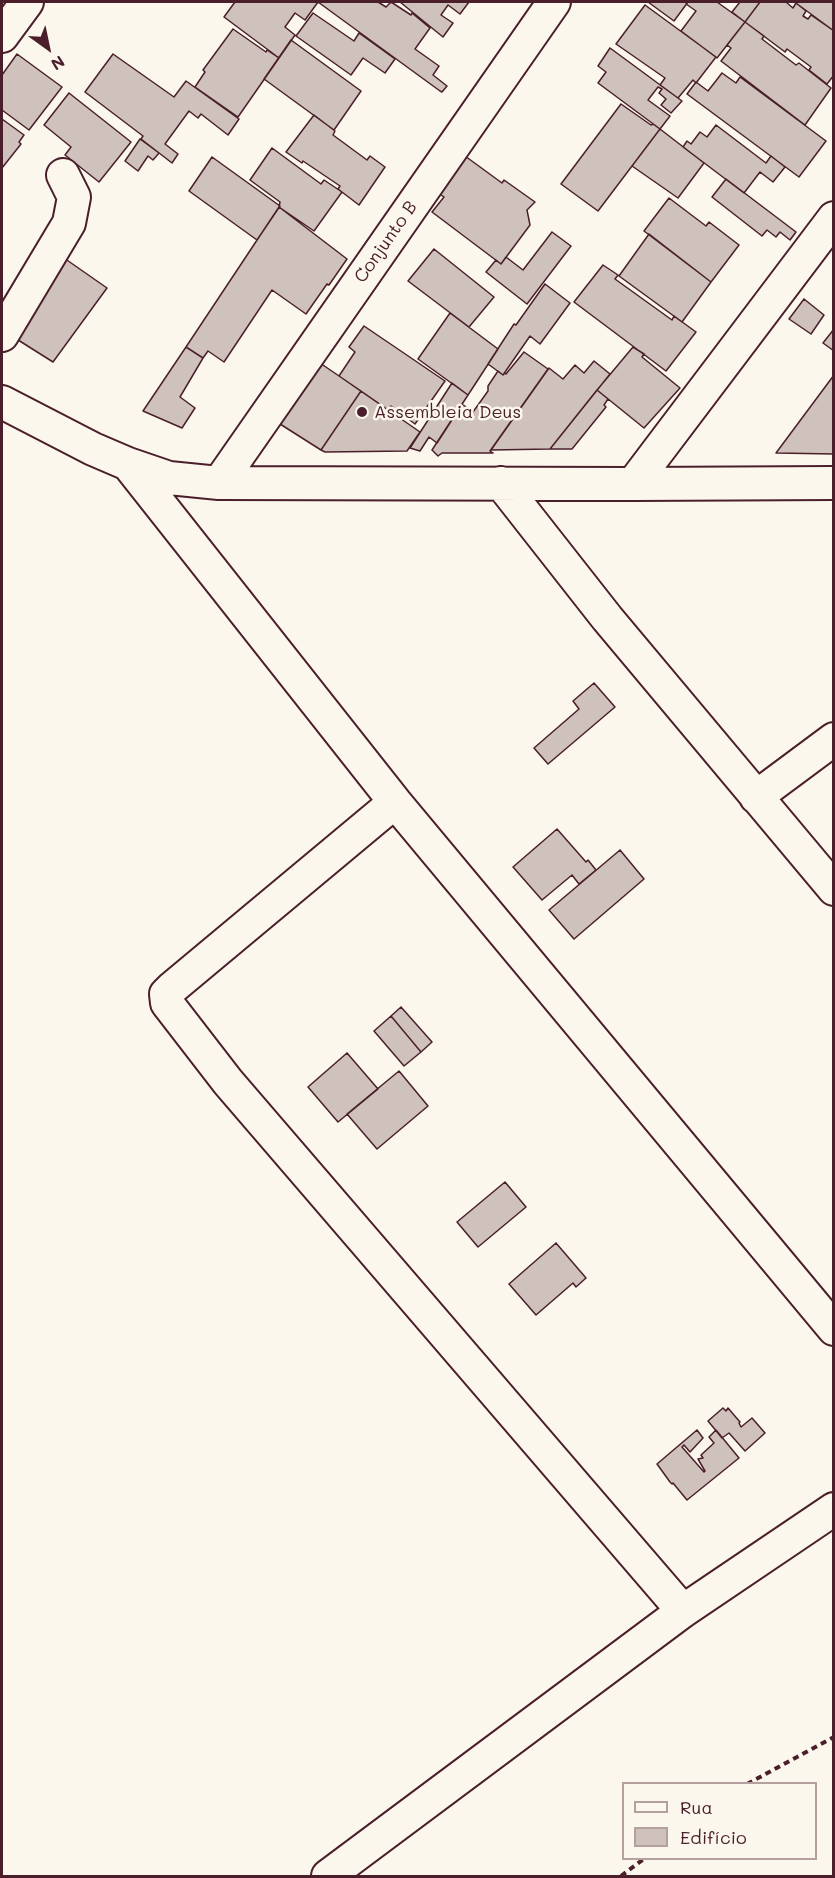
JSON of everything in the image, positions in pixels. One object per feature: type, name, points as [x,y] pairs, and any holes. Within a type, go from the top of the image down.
[{"type":"street","points":[[2,36],[27,2]]},
{"type":"street","name":"Conjunto B","points":[[219,483],[554,2]]},
{"type":"street","points":[[2,335],[69,223],[74,197],[63,176]]},
{"type":"street","points":[[633,484],[834,218]]},
{"type":"street","points":[[2,402],[93,449],[128,464],[169,478],[219,483],[834,483]]},
{"type":"street","points":[[128,464],[395,802],[834,1329]]},
{"type":"street","points":[[501,483],[607,618],[834,889]]},
{"type":"street","points":[[756,797],[834,739]]},
{"type":"street","points":[[395,802],[172,988],[166,994],[167,1003],[228,1082],[683,1611]]},
{"type":"street","points":[[328,1876],[683,1611],[834,1509]]},
{"type":"path","points":[[751,1782],[834,1737]]},
{"type":"path","points":[[621,1876],[642,1860]]},
{"type":"building","points":[[235,2],[318,2],[305,20],[295,13],[285,27],[295,35],[279,58],[224,17]]},
{"type":"building","points":[[318,2],[378,2],[386,7],[391,2],[411,15],[412,13],[430,28],[415,49],[439,66],[433,75],[447,86],[442,92],[440,91]]},
{"type":"building","points":[[400,2],[469,2],[460,14],[448,5],[441,15],[453,23],[443,37]]},
{"type":"building","points":[[648,2],[688,2],[674,21]]},
{"type":"building","points":[[688,2],[717,2],[745,22],[717,58],[681,31],[696,11],[686,4]]},
{"type":"building","points":[[740,2],[760,2],[745,22],[732,12]]},
{"type":"building","points":[[760,2],[786,2],[793,8],[796,3],[806,11],[803,16],[808,19],[811,15],[834,31],[834,75],[827,84],[809,70],[811,67],[787,49],[785,52],[745,22]]},
{"type":"building","points":[[794,2],[834,2],[834,31],[800,6]]},
{"type":"building","points":[[645,5],[716,57],[696,83],[693,80],[678,98],[660,85],[665,78],[616,44]]},
{"type":"building","points":[[313,13],[354,41],[359,33],[395,59],[385,73],[363,58],[351,75],[296,36]]},
{"type":"building","points":[[745,22],[764,36],[762,39],[796,65],[799,63],[831,88],[805,125],[721,61],[731,48],[727,45]]},
{"type":"building","points":[[233,29],[266,52],[267,50],[279,58],[238,117],[195,87],[205,72],[203,70]]},
{"type":"building","points":[[291,40],[361,91],[334,130],[264,79]]},
{"type":"building","points":[[610,48],[682,101],[671,113],[661,105],[666,99],[659,93],[662,89],[658,87],[648,100],[670,116],[660,129],[598,83],[606,72],[598,66]]},
{"type":"building","points":[[17,54],[62,87],[29,130],[2,110],[2,75]]},
{"type":"building","points":[[113,54],[174,97],[186,81],[239,119],[228,135],[201,114],[198,118],[189,111],[165,144],[178,154],[172,163],[141,139],[143,136],[85,92]]},
{"type":"building","points":[[722,73],[736,83],[740,77],[826,141],[799,177],[687,94],[696,82],[708,91]]},
{"type":"building","points":[[69,93],[131,142],[99,182],[65,155],[71,147],[44,125]]},
{"type":"building","points":[[621,104],[660,129],[598,211],[561,184]]},
{"type":"building","points":[[314,115],[335,131],[333,135],[367,160],[370,156],[385,167],[359,205],[338,189],[340,186],[286,152]]},
{"type":"building","points":[[2,119],[24,135],[19,142],[21,144],[2,168]]},
{"type":"building","points":[[716,125],[766,163],[771,156],[785,167],[773,182],[760,172],[744,193],[683,147],[687,141],[691,144],[700,132],[707,137]]},
{"type":"building","points":[[660,129],[704,163],[678,198],[632,166]]},
{"type":"building","points":[[140,139],[159,153],[153,160],[148,156],[138,171],[125,161]]},
{"type":"building","points":[[272,148],[321,184],[324,180],[342,192],[314,231],[279,207],[280,202],[250,180]]},
{"type":"building","points":[[465,156],[502,183],[504,180],[535,202],[527,210],[530,225],[501,264],[432,212],[444,197],[437,192]]},
{"type":"building","points":[[212,157],[280,206],[257,240],[189,191]]},
{"type":"building","points":[[726,179],[796,232],[790,240],[780,232],[776,237],[767,230],[762,236],[712,197]]},
{"type":"building","points":[[669,198],[706,226],[709,222],[739,245],[711,282],[644,231]]},
{"type":"building","points":[[279,207],[347,259],[306,314],[272,290],[224,362],[208,351],[203,358],[186,347]]},
{"type":"building","points":[[552,232],[571,246],[527,304],[486,272],[496,260],[501,264],[506,257],[523,270]]},
{"type":"building","points":[[649,234],[711,282],[682,322],[619,276]]},
{"type":"building","points":[[434,249],[494,297],[469,327],[408,281]]},
{"type":"building","points":[[64,258],[107,288],[53,362],[7,333]]},
{"type":"building","points":[[603,265],[618,275],[615,279],[672,320],[674,316],[696,332],[666,371],[574,302]]},
{"type":"building","points":[[545,284],[570,303],[540,344],[530,336],[503,375],[488,364],[514,324],[516,325]]},
{"type":"building","points":[[804,299],[824,315],[811,334],[789,319]]},
{"type":"building","points":[[450,313],[498,349],[468,395],[418,359]]},
{"type":"building","points":[[364,326],[445,381],[415,424],[391,406],[388,410],[339,376],[355,352],[349,347]]},
{"type":"building","points":[[834,329],[834,351],[823,343]]},
{"type":"building","points":[[186,347],[203,358],[180,397],[195,408],[182,428],[143,411]]},
{"type":"building","points":[[633,347],[644,354],[642,357],[680,388],[644,428],[597,390]]},
{"type":"building","points":[[524,352],[548,369],[490,451],[493,453],[442,453],[438,456],[432,450],[462,404],[473,412],[488,391],[488,386],[498,371],[503,375],[506,374]]},
{"type":"building","points":[[594,361],[610,374],[550,449],[491,450],[549,368],[563,379],[575,365],[584,373]]},
{"type":"building","points":[[320,363],[361,391],[321,450],[280,424]]},
{"type":"building","points":[[834,375],[834,454],[776,453]]},
{"type":"building","points":[[452,383],[468,395],[437,443],[429,437],[420,451],[410,448]]},
{"type":"building","points":[[597,390],[608,399],[604,405],[606,407],[572,449],[550,449]]},
{"type":"building","points":[[361,391],[420,432],[407,451],[325,452],[321,450]]},
{"type":"building","points":[[594,683],[615,707],[548,764],[534,748],[579,709],[573,701]]},
{"type":"building","points":[[557,829],[596,870],[579,884],[572,875],[542,900],[513,867]]},
{"type":"building","points":[[620,850],[644,879],[574,939],[549,910]]},
{"type":"building","points":[[401,1007],[432,1042],[421,1052],[391,1016]]},
{"type":"building","points":[[391,1016],[421,1052],[404,1066],[374,1031]]},
{"type":"building","points":[[347,1053],[378,1089],[338,1122],[308,1087]]},
{"type":"building","points":[[399,1071],[428,1106],[377,1149],[347,1114]]},
{"type":"building","points":[[505,1182],[526,1207],[478,1247],[457,1222]]},
{"type":"building","points":[[556,1243],[586,1278],[576,1287],[573,1283],[536,1315],[509,1284]]},
{"type":"building","points":[[723,1408],[726,1411],[728,1408],[740,1422],[741,1427],[752,1418],[765,1433],[745,1451],[729,1433],[722,1438],[708,1421]]},
{"type":"building","points":[[697,1430],[703,1438],[690,1452],[684,1445],[682,1447],[704,1472],[698,1459],[703,1458],[701,1455],[714,1443],[709,1437],[716,1430],[739,1458],[687,1500],[657,1464]]},
{"type":"place","name":"Assembleia Deus","points":[[362,412]]}]
